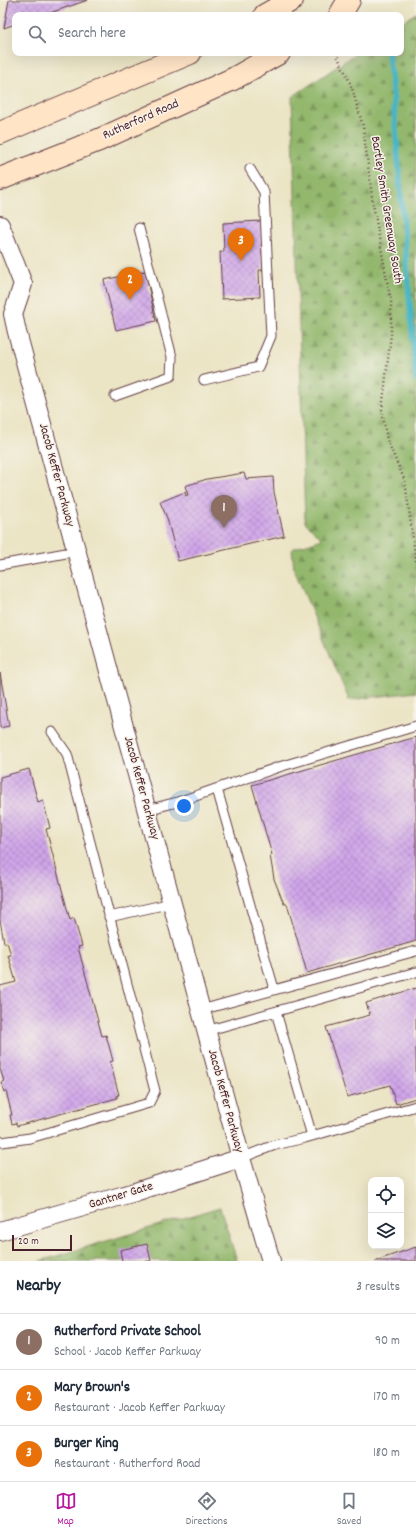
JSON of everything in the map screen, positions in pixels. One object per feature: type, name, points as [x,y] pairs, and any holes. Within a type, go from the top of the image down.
[{"type":"main road","points":[[270,12],[292,0]]},
{"type":"main road","points":[[342,12],[349,0]]},
{"type":"main road","points":[[0,133],[183,56]]},
{"type":"main road","name":"Rutherford Road","points":[[0,179],[106,136],[234,79],[274,56]]},
{"type":"street","name":"Jacob Keffer Parkway","points":[[0,225],[22,284],[7,309],[77,551],[206,1031],[271,1261]]},
{"type":"street","name":"Gantner Gate","points":[[0,1231],[127,1194],[241,1158]]},
{"type":"lane","points":[[204,380],[258,367],[271,336],[264,192],[250,168]]},
{"type":"lane","points":[[115,396],[170,376],[172,357],[139,228]]},
{"type":"lane","points":[[0,565],[77,551]]},
{"type":"lane","points":[[147,810],[181,801],[279,767],[416,726]]},
{"type":"lane","points":[[0,1141],[30,1138],[149,1104],[155,1091],[68,754],[52,732]]},
{"type":"lane","points":[[217,789],[274,989]]},
{"type":"lane","points":[[109,916],[172,903]]},
{"type":"lane","points":[[201,1010],[416,951]]},
{"type":"lane","points":[[206,1031],[416,972]]},
{"type":"lane","points":[[276,1012],[312,1136]]},
{"type":"lane","points":[[241,1158],[275,1146],[416,1106]]},
{"type":"path","name":"Bartley Smith Greenway South","points":[[337,56],[351,85],[363,126],[373,204],[391,302],[391,334],[382,410],[383,423],[387,440],[405,481],[416,561]]},
{"type":"green space","points":[[416,13],[416,692],[349,700],[294,569],[292,549],[322,539],[305,522],[292,97],[353,56],[404,56],[404,21]]},
{"type":"green space","points":[[220,1207],[237,1261],[40,1261]]},
{"type":"building","points":[[9,0],[88,0],[53,12],[12,12],[12,25],[4,28]]},
{"type":"building","points":[[261,221],[263,270],[259,270],[260,297],[222,299],[220,252],[224,252],[223,223]]},
{"type":"building","points":[[145,271],[156,321],[116,330],[104,280]]},
{"type":"building","points":[[244,473],[246,479],[273,477],[274,492],[284,536],[178,561],[167,518],[160,502],[185,492],[186,496],[188,495],[185,486],[207,479]]},
{"type":"building","points":[[0,673],[9,726],[0,728]]},
{"type":"building","points":[[416,737],[416,941],[307,973],[287,904],[284,904],[274,879],[270,855],[272,855],[252,785]]},
{"type":"building","points":[[29,769],[38,802],[43,800],[50,828],[46,829],[70,920],[74,918],[82,946],[78,947],[102,1036],[106,1035],[113,1061],[110,1062],[119,1095],[117,1095],[117,1098],[17,1126],[16,1123],[12,1124],[10,1115],[12,1115],[6,1091],[4,1092],[1,1082],[4,1081],[0,1069],[0,986],[16,982],[8,955],[11,955],[7,942],[4,943],[0,920],[0,777]]},
{"type":"building","points":[[416,988],[416,1098],[396,1104],[390,1085],[347,1097],[326,1027],[370,1015],[366,1003]]},
{"type":"building","points":[[147,1244],[151,1261],[122,1261],[120,1250]]},
{"type":"building","points":[[416,1247],[416,1261],[375,1261]]},
{"type":"waterway","points":[[388,56],[393,96],[416,379]]},
{"type":"place","name":"Burger King","points":[[241,261]]},
{"type":"place","name":"Mary Brown's","points":[[130,300]]},
{"type":"place","name":"Rutherford Private School","points":[[224,528]]}]
